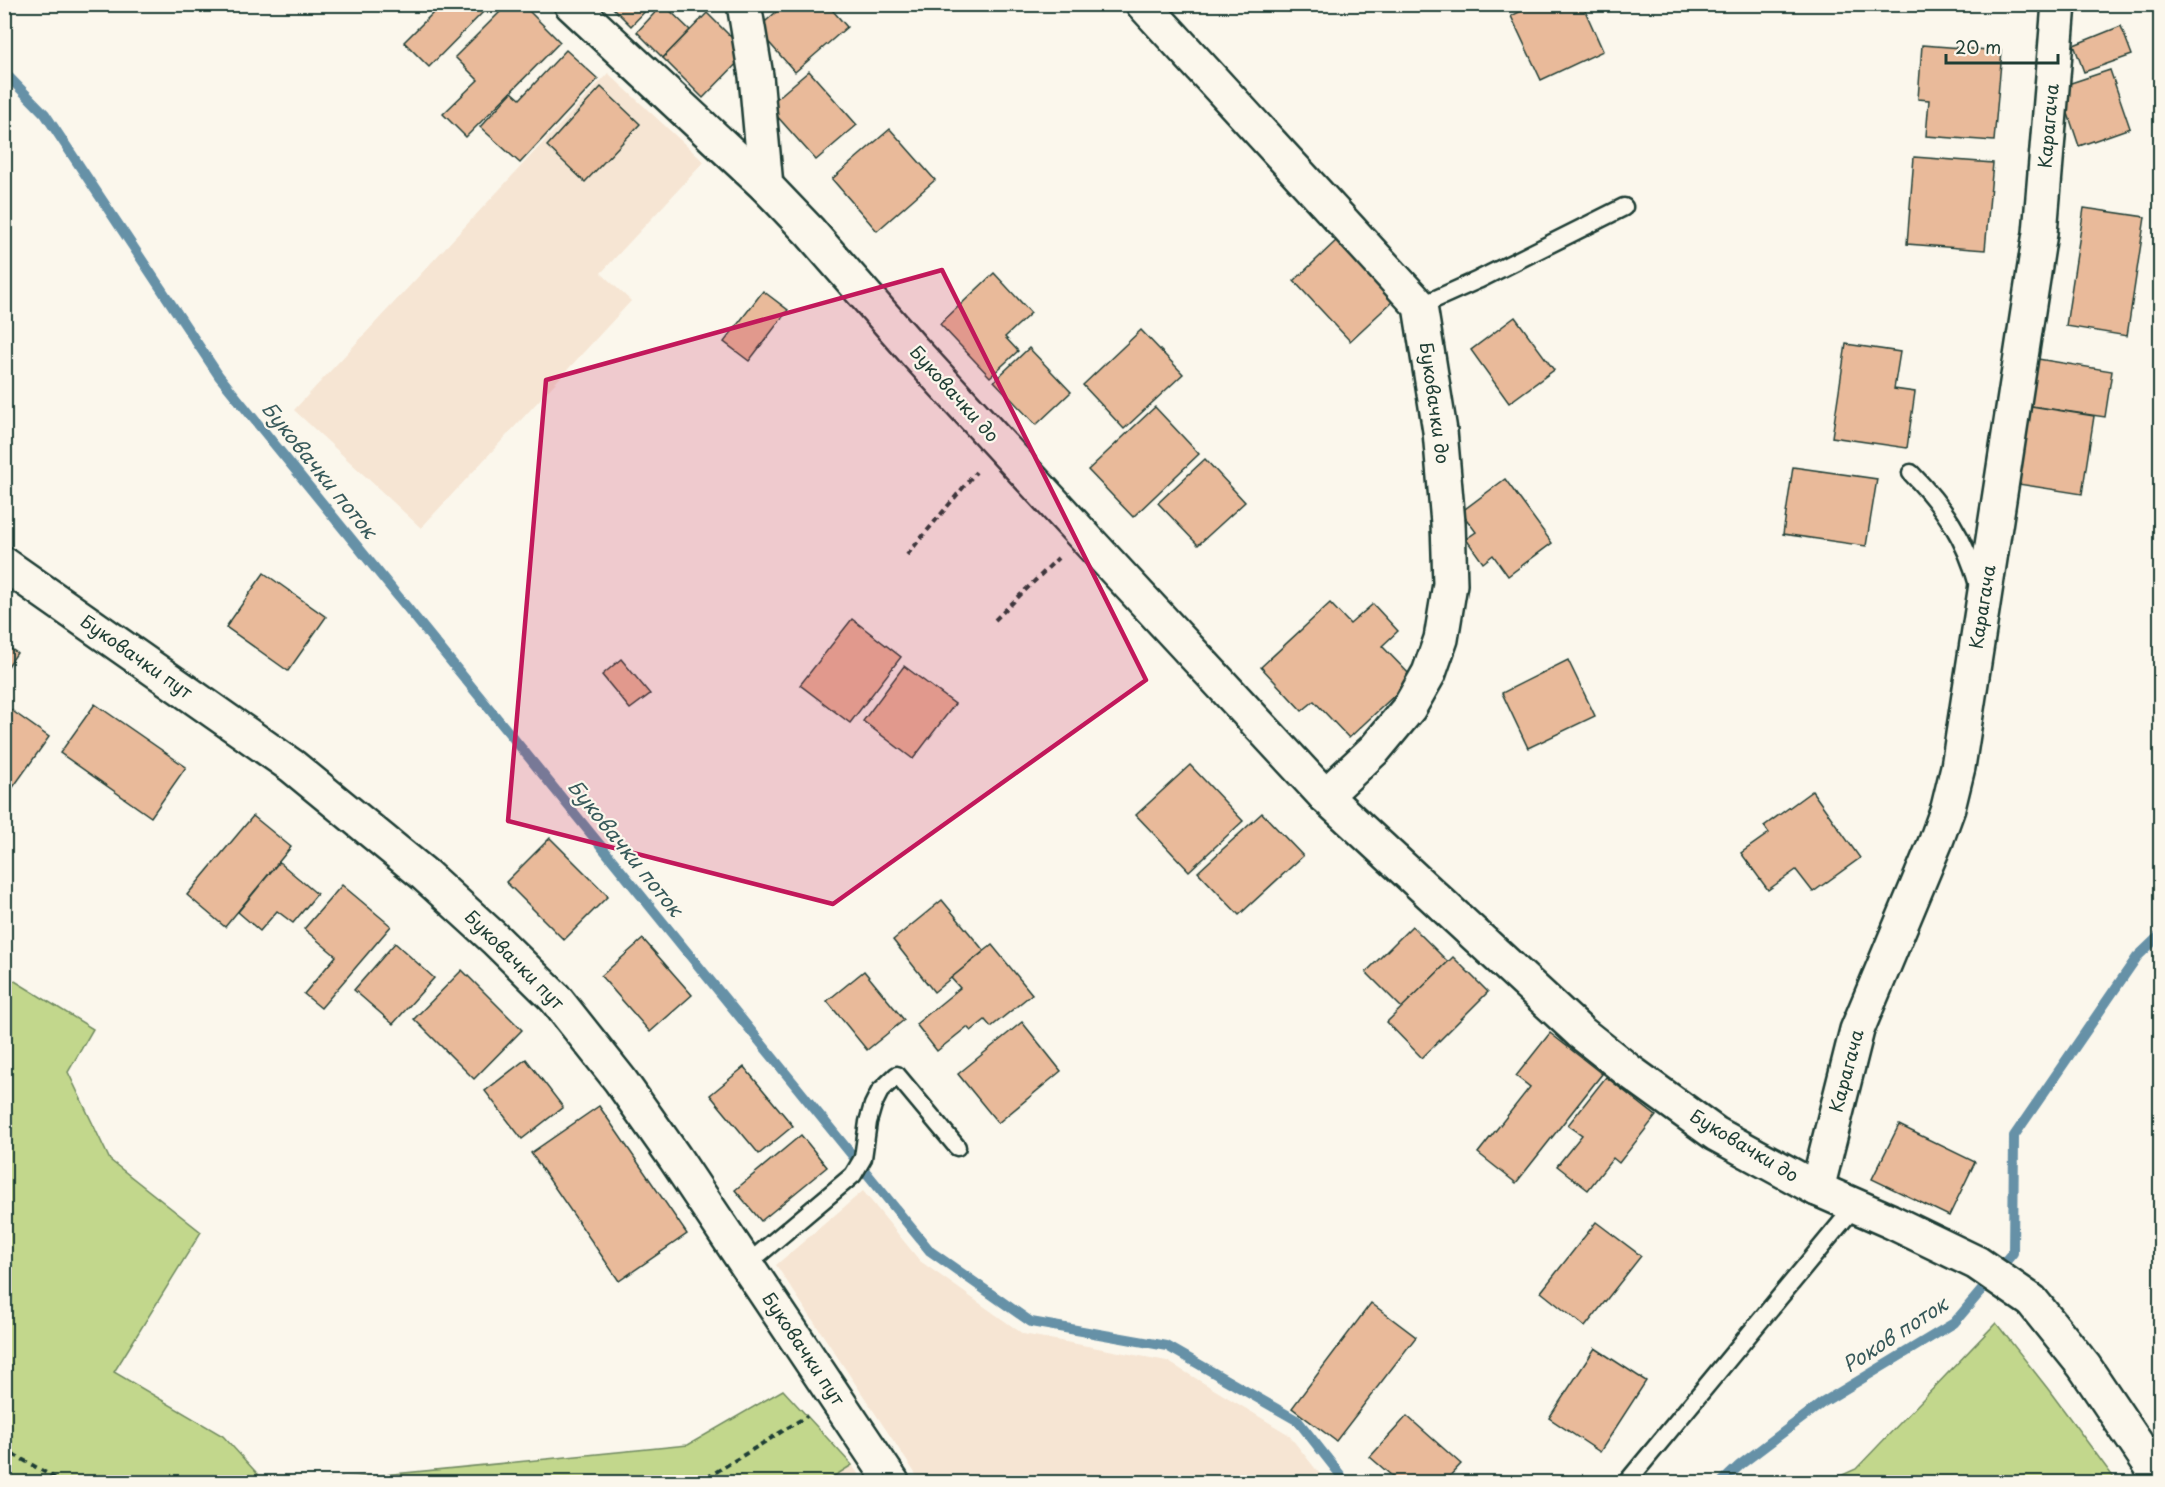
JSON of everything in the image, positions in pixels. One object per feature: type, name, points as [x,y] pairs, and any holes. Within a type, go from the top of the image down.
[{"type":"street","name":"Буковачки до","points":[[571,4],[766,186],[810,231],[1082,534],[1326,796],[1580,1032],[1716,1134],[1817,1190],[1890,1221],[1977,1263],[2032,1301],[2084,1366],[2160,1479]]},
{"type":"street","points":[[744,4],[756,76],[766,186]]},
{"type":"street","points":[[1143,4],[1420,306]]},
{"type":"street","name":"Карагача","points":[[1817,1190],[1857,1030],[1948,808],[1960,757],[2040,233],[2059,4]]},
{"type":"street","name":"Буковачки до","points":[[1326,796],[1375,749],[1409,708],[1429,673],[1441,639],[1449,584],[1448,523],[1440,431],[1420,306]]},
{"type":"street","name":"Буковачки пут","points":[[4,564],[292,766],[425,875],[555,998],[620,1080],[892,1482]]},
{"type":"lane","points":[[1420,306],[1478,280],[1624,207]]},
{"type":"lane","points":[[1911,473],[1945,511],[1964,544],[1973,566],[1983,606]]},
{"type":"lane","points":[[746,1265],[854,1174],[863,1158],[873,1105],[880,1090],[897,1075],[957,1147]]},
{"type":"lane","points":[[1627,1482],[1855,1206]]},
{"type":"path","points":[[907,555],[1000,444]]},
{"type":"path","points":[[995,620],[1082,534]]},
{"type":"path","points":[[686,1482],[708,1477],[835,1398]]},
{"type":"path","points":[[4,1449],[62,1482]]},
{"type":"highlighted area","points":[[942,270],[1146,680],[833,904],[508,821],[546,380]]},
{"type":"shaded area","points":[[608,73],[704,162],[601,273],[631,301],[421,528],[294,410]]},
{"type":"shaded area","points":[[863,1191],[920,1261],[1023,1334],[1167,1361],[1288,1434],[1326,1482],[921,1482],[776,1265]]},
{"type":"shaded area","points":[[852,1465],[864,1482],[825,1482]]},
{"type":"green space","points":[[5,975],[93,1029],[68,1072],[110,1160],[201,1232],[114,1372],[223,1436],[265,1482],[5,1482]]},
{"type":"green space","points":[[1996,1323],[2117,1482],[1827,1482],[1856,1469]]},
{"type":"green space","points":[[783,1390],[852,1465],[825,1482],[313,1482],[688,1445]]},
{"type":"building","points":[[432,4],[491,4],[429,67],[404,42],[437,9]]},
{"type":"building","points":[[508,4],[522,4],[560,42],[466,137],[443,114],[478,80],[455,57]]},
{"type":"building","points":[[609,4],[652,4],[631,26]]},
{"type":"building","points":[[663,4],[690,30],[663,58],[637,32]]},
{"type":"building","points":[[785,4],[827,4],[847,27],[795,72],[757,29]]},
{"type":"building","points":[[1536,4],[1582,4],[1603,51],[1541,80],[1511,16]]},
{"type":"building","points":[[707,13],[747,53],[703,98],[663,58]]},
{"type":"building","points":[[2121,26],[2132,55],[2084,72],[2074,45]]},
{"type":"building","points":[[1922,45],[2002,51],[1994,141],[1926,136],[1929,100],[1918,99]]},
{"type":"building","points":[[566,50],[598,79],[520,163],[480,127],[512,92],[520,99]]},
{"type":"building","points":[[2110,70],[2130,128],[2079,146],[2059,87]]},
{"type":"building","points":[[809,71],[857,125],[816,160],[768,106]]},
{"type":"building","points":[[601,87],[640,124],[585,182],[547,146]]},
{"type":"building","points":[[890,129],[935,180],[877,231],[832,179]]},
{"type":"building","points":[[1914,157],[1993,163],[1985,250],[1907,244]]},
{"type":"building","points":[[2084,208],[2145,217],[2127,336],[2066,326]]},
{"type":"building","points":[[1338,239],[1394,300],[1350,341],[1294,281]]},
{"type":"building","points":[[994,273],[1031,313],[1005,337],[1018,351],[990,377],[940,324]]},
{"type":"building","points":[[763,291],[788,310],[749,361],[724,342]]},
{"type":"building","points":[[1515,317],[1554,370],[1509,403],[1471,350]]},
{"type":"building","points":[[1141,330],[1183,374],[1124,429],[1083,385]]},
{"type":"building","points":[[1846,344],[1900,352],[1894,389],[1915,392],[1907,448],[1832,437]]},
{"type":"building","points":[[1029,348],[1071,392],[1036,425],[994,381]]},
{"type":"building","points":[[2038,359],[2112,371],[2105,417],[2031,406]]},
{"type":"building","points":[[2031,406],[2094,416],[2082,494],[2018,484]]},
{"type":"building","points":[[1155,407],[1199,454],[1133,517],[1088,470]]},
{"type":"building","points":[[1205,459],[1245,502],[1198,545],[1158,503]]},
{"type":"building","points":[[1793,467],[1877,479],[1866,546],[1783,534]]},
{"type":"building","points":[[1505,479],[1552,543],[1508,576],[1493,555],[1483,563],[1466,539],[1476,532],[1461,512]]},
{"type":"building","points":[[264,573],[326,617],[288,671],[226,627]]},
{"type":"building","points":[[1330,603],[1350,624],[1373,604],[1398,631],[1382,646],[1413,678],[1349,738],[1314,701],[1302,711],[1261,667]]},
{"type":"building","points":[[852,619],[901,657],[850,723],[800,685]]},
{"type":"building","points":[[4,644],[17,653],[4,672]]},
{"type":"building","points":[[621,659],[650,694],[630,709],[602,675]]},
{"type":"building","points":[[1568,660],[1595,716],[1528,748],[1502,693]]},
{"type":"building","points":[[904,666],[955,704],[913,759],[863,721]]},
{"type":"building","points":[[95,704],[186,767],[151,817],[60,753]]},
{"type":"building","points":[[4,705],[49,737],[4,800]]},
{"type":"building","points":[[1190,765],[1243,821],[1189,871],[1136,815]]},
{"type":"building","points":[[1812,791],[1860,858],[1813,892],[1796,870],[1768,890],[1741,853],[1769,833],[1764,826]]},
{"type":"building","points":[[1262,813],[1303,856],[1239,915],[1198,872]]},
{"type":"building","points":[[253,816],[291,847],[225,927],[187,895]]},
{"type":"building","points":[[550,838],[608,896],[564,940],[506,882]]},
{"type":"building","points":[[279,862],[317,894],[293,923],[277,911],[260,931],[238,912]]},
{"type":"building","points":[[342,885],[391,926],[321,1008],[304,994],[336,956],[304,929]]},
{"type":"building","points":[[942,900],[984,951],[934,992],[893,940]]},
{"type":"building","points":[[1412,926],[1448,962],[1402,1008],[1366,972]]},
{"type":"building","points":[[643,939],[692,995],[650,1032],[601,976]]},
{"type":"building","points":[[395,943],[434,978],[393,1024],[354,990]]},
{"type":"building","points":[[992,945],[1032,994],[991,1027],[985,1020],[971,1031],[967,1027],[937,1051],[916,1024],[960,988],[951,978]]},
{"type":"building","points":[[1453,957],[1488,992],[1422,1058],[1387,1022]]},
{"type":"building","points":[[462,970],[522,1030],[474,1079],[414,1019]]},
{"type":"building","points":[[864,971],[904,1020],[867,1050],[827,1001]]},
{"type":"building","points":[[1022,1022],[1061,1071],[998,1123],[958,1074]]},
{"type":"building","points":[[1550,1033],[1602,1074],[1516,1183],[1478,1153],[1530,1087],[1516,1076]]},
{"type":"building","points":[[526,1059],[563,1107],[522,1139],[485,1091]]},
{"type":"building","points":[[744,1067],[793,1126],[759,1154],[710,1095]]},
{"type":"building","points":[[1606,1077],[1656,1116],[1619,1163],[1613,1158],[1588,1190],[1557,1166],[1582,1135],[1568,1125]]},
{"type":"building","points":[[599,1106],[687,1234],[619,1281],[531,1153]]},
{"type":"building","points":[[1899,1125],[1975,1162],[1949,1216],[1872,1179]]},
{"type":"building","points":[[801,1135],[827,1167],[761,1221],[735,1190]]},
{"type":"building","points":[[1596,1222],[1641,1256],[1585,1327],[1541,1292]]},
{"type":"building","points":[[1371,1303],[1416,1337],[1336,1441],[1292,1408]]},
{"type":"building","points":[[1595,1348],[1646,1381],[1600,1452],[1549,1418]]},
{"type":"building","points":[[1407,1416],[1461,1464],[1444,1482],[1399,1482],[1370,1457]]},
{"type":"waterway","name":"Буковачки поток","points":[[4,72],[45,114],[219,376],[930,1251],[1031,1322],[1167,1346],[1298,1421],[1346,1482]]},
{"type":"waterway","name":"Роков поток","points":[[1722,1482],[1740,1465],[1822,1403],[1954,1323],[2013,1253],[2014,1136],[2137,957],[2160,935]]}]
